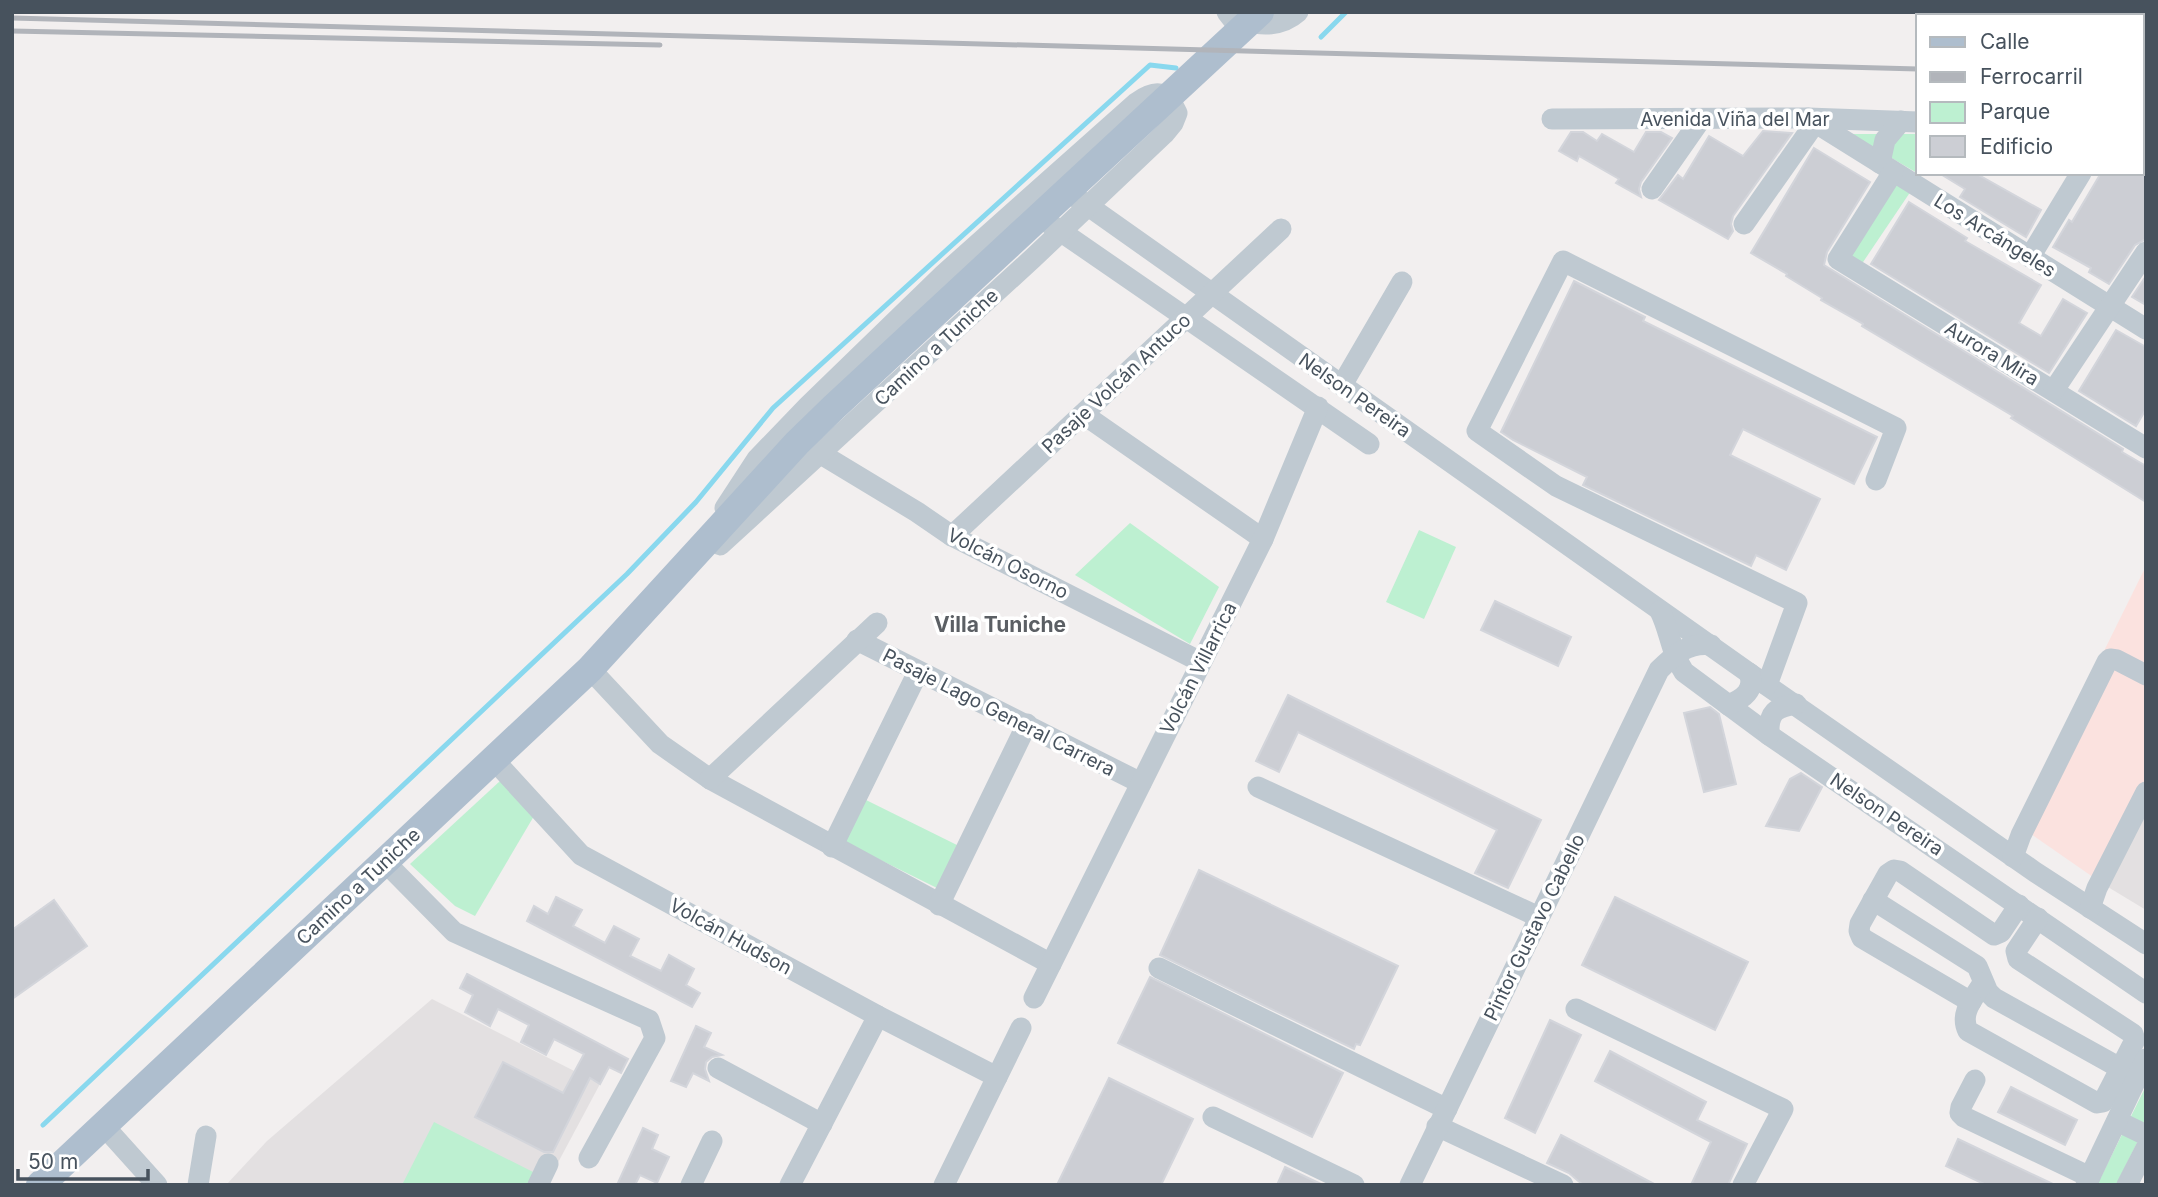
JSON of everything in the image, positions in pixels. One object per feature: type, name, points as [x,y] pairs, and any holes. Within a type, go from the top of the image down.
[{"type":"main road","name":"Camino a Tuniche","points":[[40,1185],[590,669],[797,443],[833,408],[1260,12]]},
{"type":"street","points":[[1227,12],[1234,21],[1270,25],[1284,22],[1298,12]]},
{"type":"street","name":"Camino a Tuniche","points":[[670,581],[718,547],[1061,232],[1173,123],[1177,113],[1172,103],[1161,93],[1154,93],[1136,103],[944,274],[757,458],[693,557]]},
{"type":"street","name":"Avenida Viña del Mar","points":[[1552,119],[1909,122]]},
{"type":"street","points":[[1652,189],[1700,119]]},
{"type":"street","points":[[1744,224],[1812,121]]},
{"type":"street","name":"Los Arcángeles","points":[[1812,121],[2146,329]]},
{"type":"street","points":[[1886,167],[1885,140],[1909,122]]},
{"type":"street","name":"Aurora Mira","points":[[1886,167],[1838,259],[2146,447]]},
{"type":"street","points":[[2030,257],[2080,175]]},
{"type":"street","name":"Nelson Pereira","points":[[1051,178],[1660,611],[2013,857],[2146,944]]},
{"type":"street","name":"Nelson Pereira","points":[[1024,203],[1185,319],[1369,444]]},
{"type":"street","name":"Pasaje Volcán Antuco","points":[[952,536],[1281,229]]},
{"type":"street","points":[[2054,390],[2146,252]]},
{"type":"street","points":[[1767,685],[1797,603],[1556,486],[1477,431],[1563,261],[1896,428],[1876,480]]},
{"type":"street","points":[[1342,385],[1402,282]]},
{"type":"street","points":[[1318,407],[1360,398]]},
{"type":"street","name":"Volcán Villarrica","points":[[1034,998],[1263,539],[1318,407]]},
{"type":"street","points":[[1083,414],[1263,539]]},
{"type":"street","name":"Volcán Osorno","points":[[821,454],[952,536],[1202,662]]},
{"type":"street","name":"Nelson Pereira","points":[[1660,611],[1669,630],[1675,655],[1684,672],[1769,734],[1906,827],[2033,926],[2146,993]]},
{"type":"street","name":"Pasaje Lago General Carrera","points":[[709,779],[877,623]]},
{"type":"street","name":"Pasaje Lago General Carrera","points":[[857,640],[1141,783]]},
{"type":"street","points":[[1675,655],[1690,646],[1711,645]]},
{"type":"street","name":"Pintor Gustavo Cabello","points":[[1410,1185],[1659,670],[1675,655]]},
{"type":"street","points":[[2013,857],[2021,835],[2107,662],[2117,660],[2146,675]]},
{"type":"street","points":[[590,669],[660,744],[709,779],[1051,964]]},
{"type":"street","points":[[832,847],[918,672]]},
{"type":"street","points":[[1728,705],[1748,692],[1751,686],[1749,673]]},
{"type":"street","points":[[1769,734],[1774,712],[1796,704]]},
{"type":"street","points":[[939,905],[1027,724]]},
{"type":"street","name":"Volcán Hudson","points":[[493,759],[581,855],[878,1016],[997,1077]]},
{"type":"street","points":[[1258,787],[1539,917]]},
{"type":"street","points":[[2091,908],[2097,888],[2146,792]]},
{"type":"street","points":[[1906,827],[1927,796]]},
{"type":"street","points":[[384,861],[454,932],[649,1020],[655,1038],[589,1158]]},
{"type":"street","points":[[1971,1002],[1862,938],[1860,924],[1888,874],[1894,870],[1994,935],[2001,932],[2035,872]]},
{"type":"street","points":[[1873,900],[1978,966],[1983,983],[1994,998],[2120,1068]]},
{"type":"street","points":[[1983,983],[1964,1015],[1968,1031],[2097,1103],[2103,1102],[2134,1040],[2133,1034],[2018,960],[2016,951],[2033,926]]},
{"type":"street","points":[[1159,968],[1563,1185]]},
{"type":"street","points":[[1576,1009],[1783,1109],[1743,1185]]},
{"type":"street","points":[[790,1185],[878,1016]]},
{"type":"street","points":[[944,1185],[1021,1028]]},
{"type":"street","points":[[1975,1080],[1961,1108],[1964,1117],[2088,1181],[2146,1059]]},
{"type":"street","points":[[718,1069],[822,1124]]},
{"type":"street","points":[[1213,1117],[1354,1185]]},
{"type":"street","points":[[2117,1121],[2146,1135]]},
{"type":"street","points":[[103,1125],[157,1185]]},
{"type":"street","points":[[198,1185],[206,1136]]},
{"type":"street","points":[[691,1185],[712,1141]]},
{"type":"street","points":[[2127,1185],[2146,1148]]},
{"type":"street","points":[[538,1185],[548,1164]]},
{"type":"shaded area","points":[[2146,566],[2146,797],[2103,884],[2018,825]]},
{"type":"shaded area","points":[[2146,797],[2146,910],[2103,884]]},
{"type":"shaded area","points":[[432,999],[600,1084],[546,1185],[226,1185],[267,1141]]},
{"type":"green space","points":[[1851,134],[1916,134],[1916,172]]},
{"type":"green space","points":[[1893,172],[1915,185],[1857,271],[1838,259]]},
{"type":"green space","points":[[1130,523],[1219,587],[1190,644],[1075,575]]},
{"type":"green space","points":[[1419,530],[1456,547],[1424,619],[1386,602]]},
{"type":"green space","points":[[500,781],[534,816],[475,916],[455,906],[410,864]]},
{"type":"green space","points":[[864,799],[959,846],[937,888],[844,842]]},
{"type":"green space","points":[[2146,1086],[2146,1125],[2116,1185],[2097,1185]]},
{"type":"green space","points":[[434,1122],[535,1173],[529,1185],[402,1185]]},
{"type":"building","points":[[1763,131],[1792,133],[1733,216],[1733,231],[1728,239],[1659,200],[1678,175],[1683,179],[1709,136],[1743,156]]},
{"type":"building","points":[[1571,132],[1583,132],[1597,141],[1602,134],[1634,152],[1646,132],[1661,132],[1672,138],[1641,182],[1641,197],[1616,183],[1619,179],[1579,156],[1577,161],[1559,151]]},
{"type":"building","points":[[1814,148],[1870,182],[1827,252],[1824,265],[2123,449],[2122,452],[2146,466],[2146,502],[2011,418],[2013,416],[1862,326],[1863,324],[1786,276],[1787,274],[1751,253]]},
{"type":"building","points":[[2146,173],[2146,239],[2135,245],[2109,284],[2089,272],[2091,268],[2053,247],[2069,220],[2072,222],[2100,175]]},
{"type":"building","points":[[1942,175],[1979,175],[2041,210],[2026,237],[1960,197],[1965,189]]},
{"type":"building","points":[[1909,202],[1967,238],[1965,241],[2041,285],[2019,323],[2041,336],[2063,299],[2087,313],[2049,373],[1871,264]]},
{"type":"building","points":[[2146,276],[2146,305],[2132,297]]},
{"type":"building","points":[[1574,281],[1645,317],[1643,321],[1877,437],[1854,484],[1743,429],[1730,455],[1820,499],[1786,570],[1756,555],[1751,566],[1583,485],[1587,477],[1501,432]]},
{"type":"building","points":[[2116,330],[2146,347],[2146,409],[2136,426],[2079,391]]},
{"type":"building","points":[[1495,601],[1571,637],[1558,666],[1481,630]]},
{"type":"building","points":[[1288,695],[1541,820],[1508,888],[1475,873],[1497,830],[1298,732],[1279,772],[1256,761]]},
{"type":"building","points":[[1710,707],[1719,714],[1736,784],[1704,792],[1684,713]]},
{"type":"building","points":[[1801,773],[1822,787],[1799,831],[1766,826],[1790,779]]},
{"type":"building","points":[[1199,870],[1398,966],[1360,1045],[1356,1044],[1354,1049],[1160,955]]},
{"type":"building","points":[[556,897],[582,910],[573,926],[605,943],[614,926],[639,939],[630,956],[661,971],[669,955],[694,969],[686,985],[700,993],[692,1007],[527,921],[534,906],[548,914]]},
{"type":"building","points":[[1615,897],[1748,962],[1715,1030],[1582,965]]},
{"type":"building","points":[[54,900],[87,946],[12,999],[12,930]]},
{"type":"building","points":[[467,974],[628,1059],[621,1073],[609,1067],[600,1084],[590,1078],[553,1152],[544,1152],[475,1117],[503,1062],[563,1093],[584,1054],[554,1039],[546,1055],[521,1042],[529,1025],[498,1009],[490,1026],[465,1012],[473,995],[460,988]]},
{"type":"building","points":[[1150,977],[1343,1073],[1312,1137],[1118,1043]]},
{"type":"building","points":[[1550,1020],[1581,1035],[1535,1133],[1505,1118]]},
{"type":"building","points":[[696,1026],[711,1033],[704,1047],[722,1055],[712,1057],[706,1062],[709,1081],[693,1073],[686,1087],[671,1081]]},
{"type":"building","points":[[1610,1051],[1706,1102],[1697,1120],[1747,1144],[1728,1185],[1691,1185],[1711,1142],[1595,1081]]},
{"type":"building","points":[[1109,1078],[1193,1119],[1161,1185],[1057,1185]]},
{"type":"building","points":[[2011,1087],[2077,1120],[2065,1145],[1998,1112]]},
{"type":"building","points":[[643,1128],[658,1135],[652,1149],[669,1157],[657,1183],[640,1175],[635,1185],[617,1185]]},
{"type":"building","points":[[1561,1135],[1656,1185],[1583,1185],[1569,1173],[1547,1163]]},
{"type":"building","points":[[1958,1139],[2055,1185],[1986,1185],[1946,1166]]},
{"type":"building","points":[[1285,1167],[1323,1185],[1277,1185]]},
{"type":"waterway","points":[[1321,37],[1346,12]]},
{"type":"waterway","points":[[43,1125],[627,574],[696,502],[773,408],[1150,65],[1176,68]]},
{"type":"railway","points":[[12,18],[1916,69]]},
{"type":"railway","points":[[12,31],[660,45]]},
{"type":"district","name":"Villa Tuniche","points":[[1000,625]]}]
